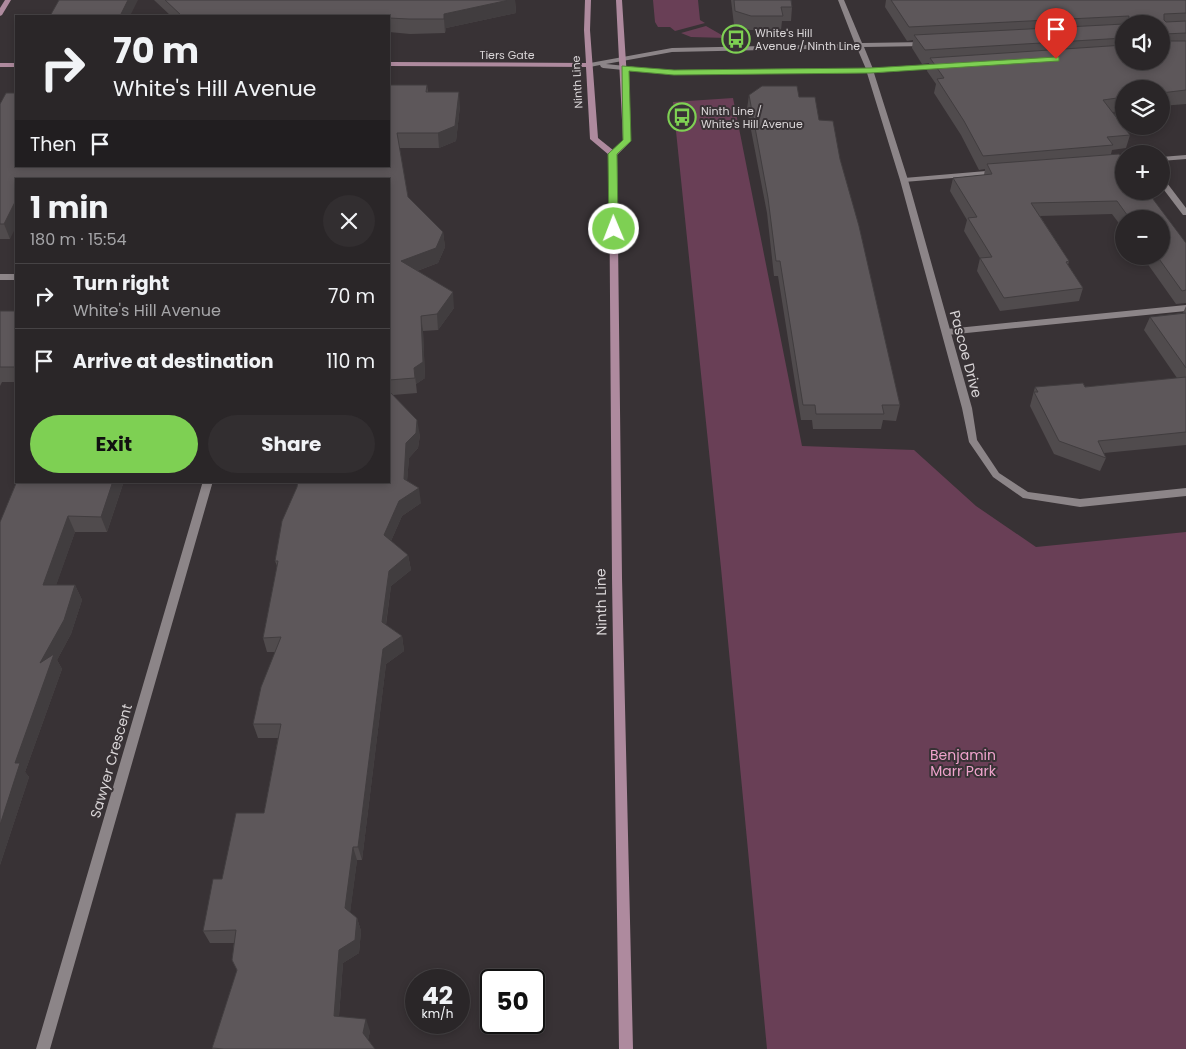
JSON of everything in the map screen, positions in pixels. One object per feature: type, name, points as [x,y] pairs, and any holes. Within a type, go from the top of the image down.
[{"type":"main road","points":[[0,14],[8,0]]},
{"type":"main road","name":"Ninth Line","points":[[588,0],[594,139],[613,154],[617,578],[626,1049]]},
{"type":"main road","points":[[613,154],[627,141],[624,59],[619,0]]},
{"type":"main road","name":"Tiers Gate","points":[[390,64],[590,65]]},
{"type":"main road","points":[[0,65],[15,65]]},
{"type":"street","name":"Pascoe Drive","points":[[841,0],[870,71],[904,180],[967,408],[972,440],[996,475],[1026,495],[1080,503],[1186,492]]},
{"type":"street","name":"Tiers Gate","points":[[590,65],[672,50],[935,44]]},
{"type":"street","points":[[590,65],[674,72],[870,71],[949,66]]},
{"type":"street","points":[[1170,158],[1186,157]]},
{"type":"street","points":[[904,180],[1004,172]]},
{"type":"street","points":[[1170,193],[1186,213]]},
{"type":"street","points":[[0,277],[15,277]]},
{"type":"street","points":[[947,332],[1186,308]]},
{"type":"street","name":"Sawyer Crescent","points":[[44,1049],[207,483]]},
{"type":"green space","points":[[653,0],[698,0],[700,20],[705,23],[675,31],[670,27],[658,27],[655,22]]},
{"type":"green space","points":[[706,26],[727,38],[691,37],[681,33]]},
{"type":"green space","name":"Benjamin Marr Park","points":[[733,98],[802,446],[914,450],[976,506],[1036,547],[1186,532],[1186,1049],[767,1049],[721,568],[673,102]]},
{"type":"building","points":[[59,0],[128,0],[120,15],[51,15]]},
{"type":"building","points":[[165,0],[509,0],[444,14],[444,19],[390,18],[390,15],[181,15]]},
{"type":"building","points":[[734,0],[791,0],[792,7],[781,7],[783,16],[751,16],[735,11]]},
{"type":"building","points":[[891,0],[1186,0],[1186,13],[1115,15],[1115,17],[909,27]]},
{"type":"building","points":[[1186,21],[1186,33],[1170,34],[1170,22]]},
{"type":"building","points":[[1115,24],[1115,39],[925,50],[914,35]]},
{"type":"building","points":[[1170,41],[1186,41],[1186,90],[1170,92],[1170,80],[1115,80],[1115,98],[1103,100],[1115,116],[1115,135],[1130,135],[1107,137],[1113,145],[983,156],[964,121],[937,79],[944,78],[930,58],[1115,46],[1115,70],[1170,70]]},
{"type":"building","points":[[390,85],[427,85],[426,92],[459,92],[455,126],[438,133],[397,133],[408,197],[443,232],[436,248],[401,261],[453,292],[437,314],[421,316],[423,362],[414,368],[415,378],[390,380],[390,178],[15,178],[15,202],[4,224],[0,224],[0,104],[6,93],[15,93],[15,167],[390,167]]},
{"type":"building","points":[[762,86],[797,86],[799,97],[815,97],[819,120],[833,121],[840,159],[859,226],[900,405],[882,405],[884,414],[816,414],[815,405],[803,405],[780,261],[776,261],[768,198],[749,95]]},
{"type":"building","points":[[1115,154],[1115,200],[1154,200],[1161,210],[1124,210],[1117,201],[1031,203],[1069,261],[1066,262],[1083,288],[1004,298],[980,258],[992,257],[968,218],[977,217],[953,178],[992,174],[987,164]]},
{"type":"building","points":[[1170,222],[1186,243],[1186,290],[1182,291],[1163,265],[1170,265]]},
{"type":"building","points":[[0,311],[15,311],[15,367],[0,367]]},
{"type":"building","points":[[1186,313],[1186,368],[1150,317]]},
{"type":"building","points":[[1186,377],[1186,432],[1098,441],[1106,458],[1059,441],[1034,392],[1038,392],[1035,387],[1083,383],[1085,387]]},
{"type":"building","points":[[390,392],[417,420],[416,433],[406,443],[404,479],[419,488],[399,501],[384,535],[408,555],[389,571],[382,622],[402,636],[383,649],[358,847],[353,847],[345,908],[357,918],[355,940],[339,950],[334,1016],[366,1019],[363,1033],[375,1049],[212,1048],[237,970],[232,960],[236,930],[203,931],[213,879],[222,879],[236,813],[264,813],[281,724],[253,724],[261,687],[281,637],[263,638],[278,561],[275,561],[282,521],[298,483],[390,483]]},
{"type":"building","points":[[16,483],[112,483],[101,517],[68,516],[43,585],[75,585],[64,620],[40,663],[54,654],[15,763],[20,763],[0,825],[0,522]]},
{"type":"place","name":"White's Hill Avenue / Ninth Line","points":[[736,39]]},
{"type":"place","name":"Ninth Line / White's Hill Avenue","points":[[682,117]]},
{"type":"route","points":[[614,229],[613,154],[627,141],[624,68],[674,72],[870,71],[1056,59]]}]
